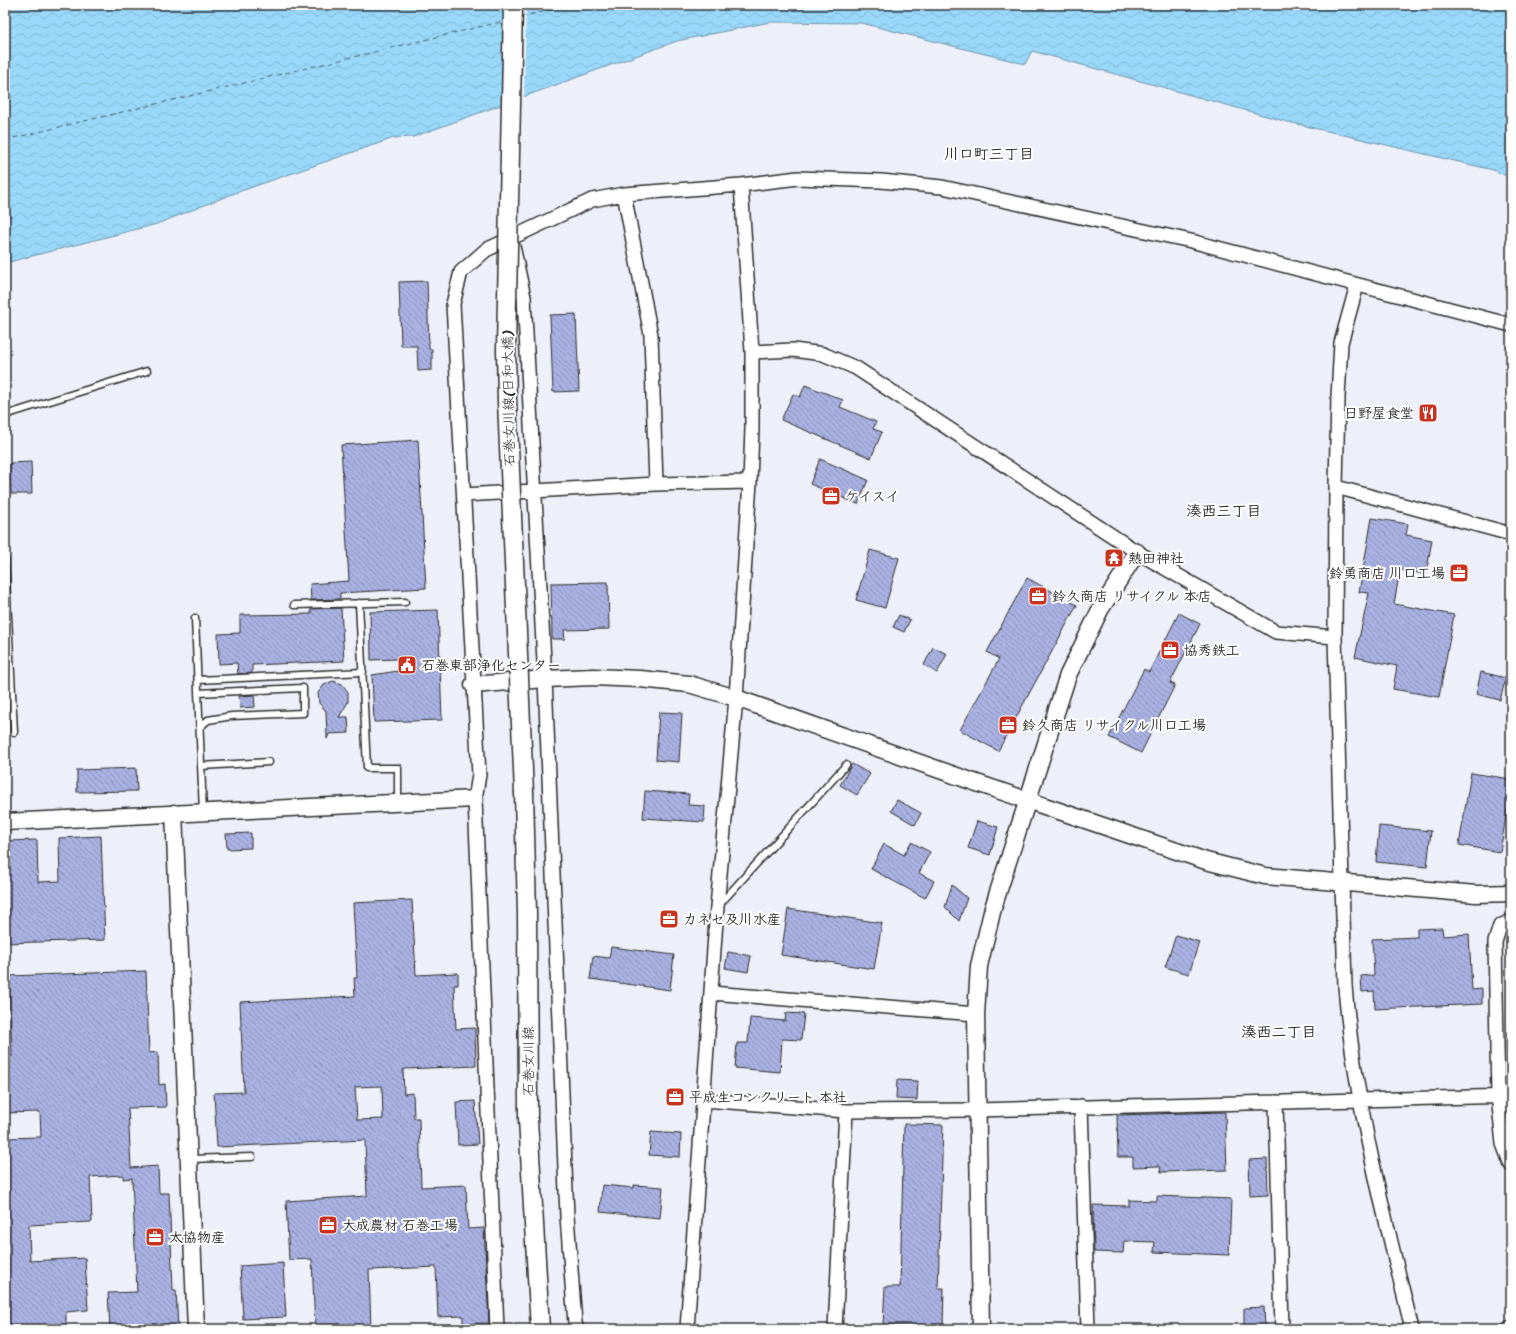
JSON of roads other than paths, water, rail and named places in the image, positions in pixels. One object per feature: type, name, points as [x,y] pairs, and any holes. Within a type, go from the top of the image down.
[{"type":"main road","name":"石巻女川線(日和大橋)","points":[[513,5],[506,341],[507,401],[524,792]]},
{"type":"main road","name":"石巻女川線","points":[[524,792],[527,921],[528,1119],[540,1329]]},
{"type":"street","points":[[497,1329],[475,799],[478,775],[453,304],[461,272],[486,250],[592,200],[624,194],[741,185],[798,178],[881,181],[942,187],[1191,241],[1511,325]]},
{"type":"street","points":[[687,1329],[717,907],[736,698],[750,482],[752,352],[741,185]]},
{"type":"street","points":[[624,194],[651,335],[656,484]]},
{"type":"street","points":[[511,238],[524,297],[545,679],[567,1208],[575,1323],[577,1329]]},
{"type":"street","points":[[1357,285],[1341,343],[1336,487],[1335,637],[1345,986],[1348,1031],[1365,1130],[1412,1329]]},
{"type":"street","points":[[752,352],[793,350],[823,354],[856,368],[1137,552],[1276,632],[1335,637]]},
{"type":"street","points":[[464,495],[656,484],[750,482]]},
{"type":"street","points":[[1336,487],[1511,534]]},
{"type":"street","points":[[980,1329],[976,1110],[976,1014],[979,966],[992,908],[1068,675],[1100,610],[1137,552]]},
{"type":"street","points":[[473,685],[593,677],[640,679],[689,684],[736,698],[1206,861],[1265,876],[1476,894],[1511,893]]},
{"type":"street","points":[[5,822],[475,799]]},
{"type":"street","points":[[174,813],[196,1329]]},
{"type":"street","points":[[1511,922],[1500,926],[1494,942],[1504,1096],[1503,1144],[1511,1165]]},
{"type":"street","points":[[711,993],[976,1014]]},
{"type":"street","points":[[704,1100],[846,1111],[976,1110],[1081,1106],[1504,1096]]},
{"type":"street","points":[[1276,1102],[1282,1329]]},
{"type":"street","points":[[1081,1106],[1088,1329]]},
{"type":"street","points":[[835,1329],[846,1111]]},
{"type":"lane","points":[[5,416],[147,371]]},
{"type":"lane","points":[[5,559],[14,732]]},
{"type":"lane","points":[[294,605],[405,602]]},
{"type":"lane","points":[[359,603],[368,768],[398,768],[398,803]]},
{"type":"lane","points":[[195,618],[203,812]]},
{"type":"lane","points":[[198,680],[363,672]]},
{"type":"lane","points":[[198,693],[303,688],[304,712],[225,717],[208,720],[200,726]]},
{"type":"lane","points":[[201,766],[269,762]]},
{"type":"lane","points":[[717,907],[846,765]]},
{"type":"lane","points":[[189,1159],[252,1157]]},
{"type":"water","points":[[5,5],[1511,5],[1511,178],[1493,170],[1284,121],[1032,51],[1025,64],[861,23],[770,22],[677,41],[413,137],[394,138],[235,193],[157,224],[5,263]]},
{"type":"place","name":"日野屋食堂","points":[[1428,413]]},
{"type":"place","name":"ケイスイ","points":[[831,496]]},
{"type":"place","name":"熱田神社","points":[[1114,558]]},
{"type":"place","name":"鈴勇商店 川口工場","points":[[1459,573]]},
{"type":"place","name":"鈴久商店 リサイクル 本店","points":[[1038,596]]},
{"type":"place","name":"協秀鉄工","points":[[1170,650]]},
{"type":"place","name":"石巻東部浄化センター","points":[[407,665]]},
{"type":"place","name":"鈴久商店 リサイクル川口工場","points":[[1008,725]]},
{"type":"place","name":"カネセ及川水産","points":[[669,919]]},
{"type":"place","name":"平成生コンクリート 本社","points":[[675,1097]]},
{"type":"place","name":"大成農材 石巻工場","points":[[328,1225]]},
{"type":"place","name":"太協物産","points":[[155,1237]]},
{"type":"district","name":"川口町三丁目","points":[[989,154]]},
{"type":"district","name":"湊西三丁目","points":[[1224,511]]},
{"type":"district","name":"湊西二丁目","points":[[1279,1032]]}]
